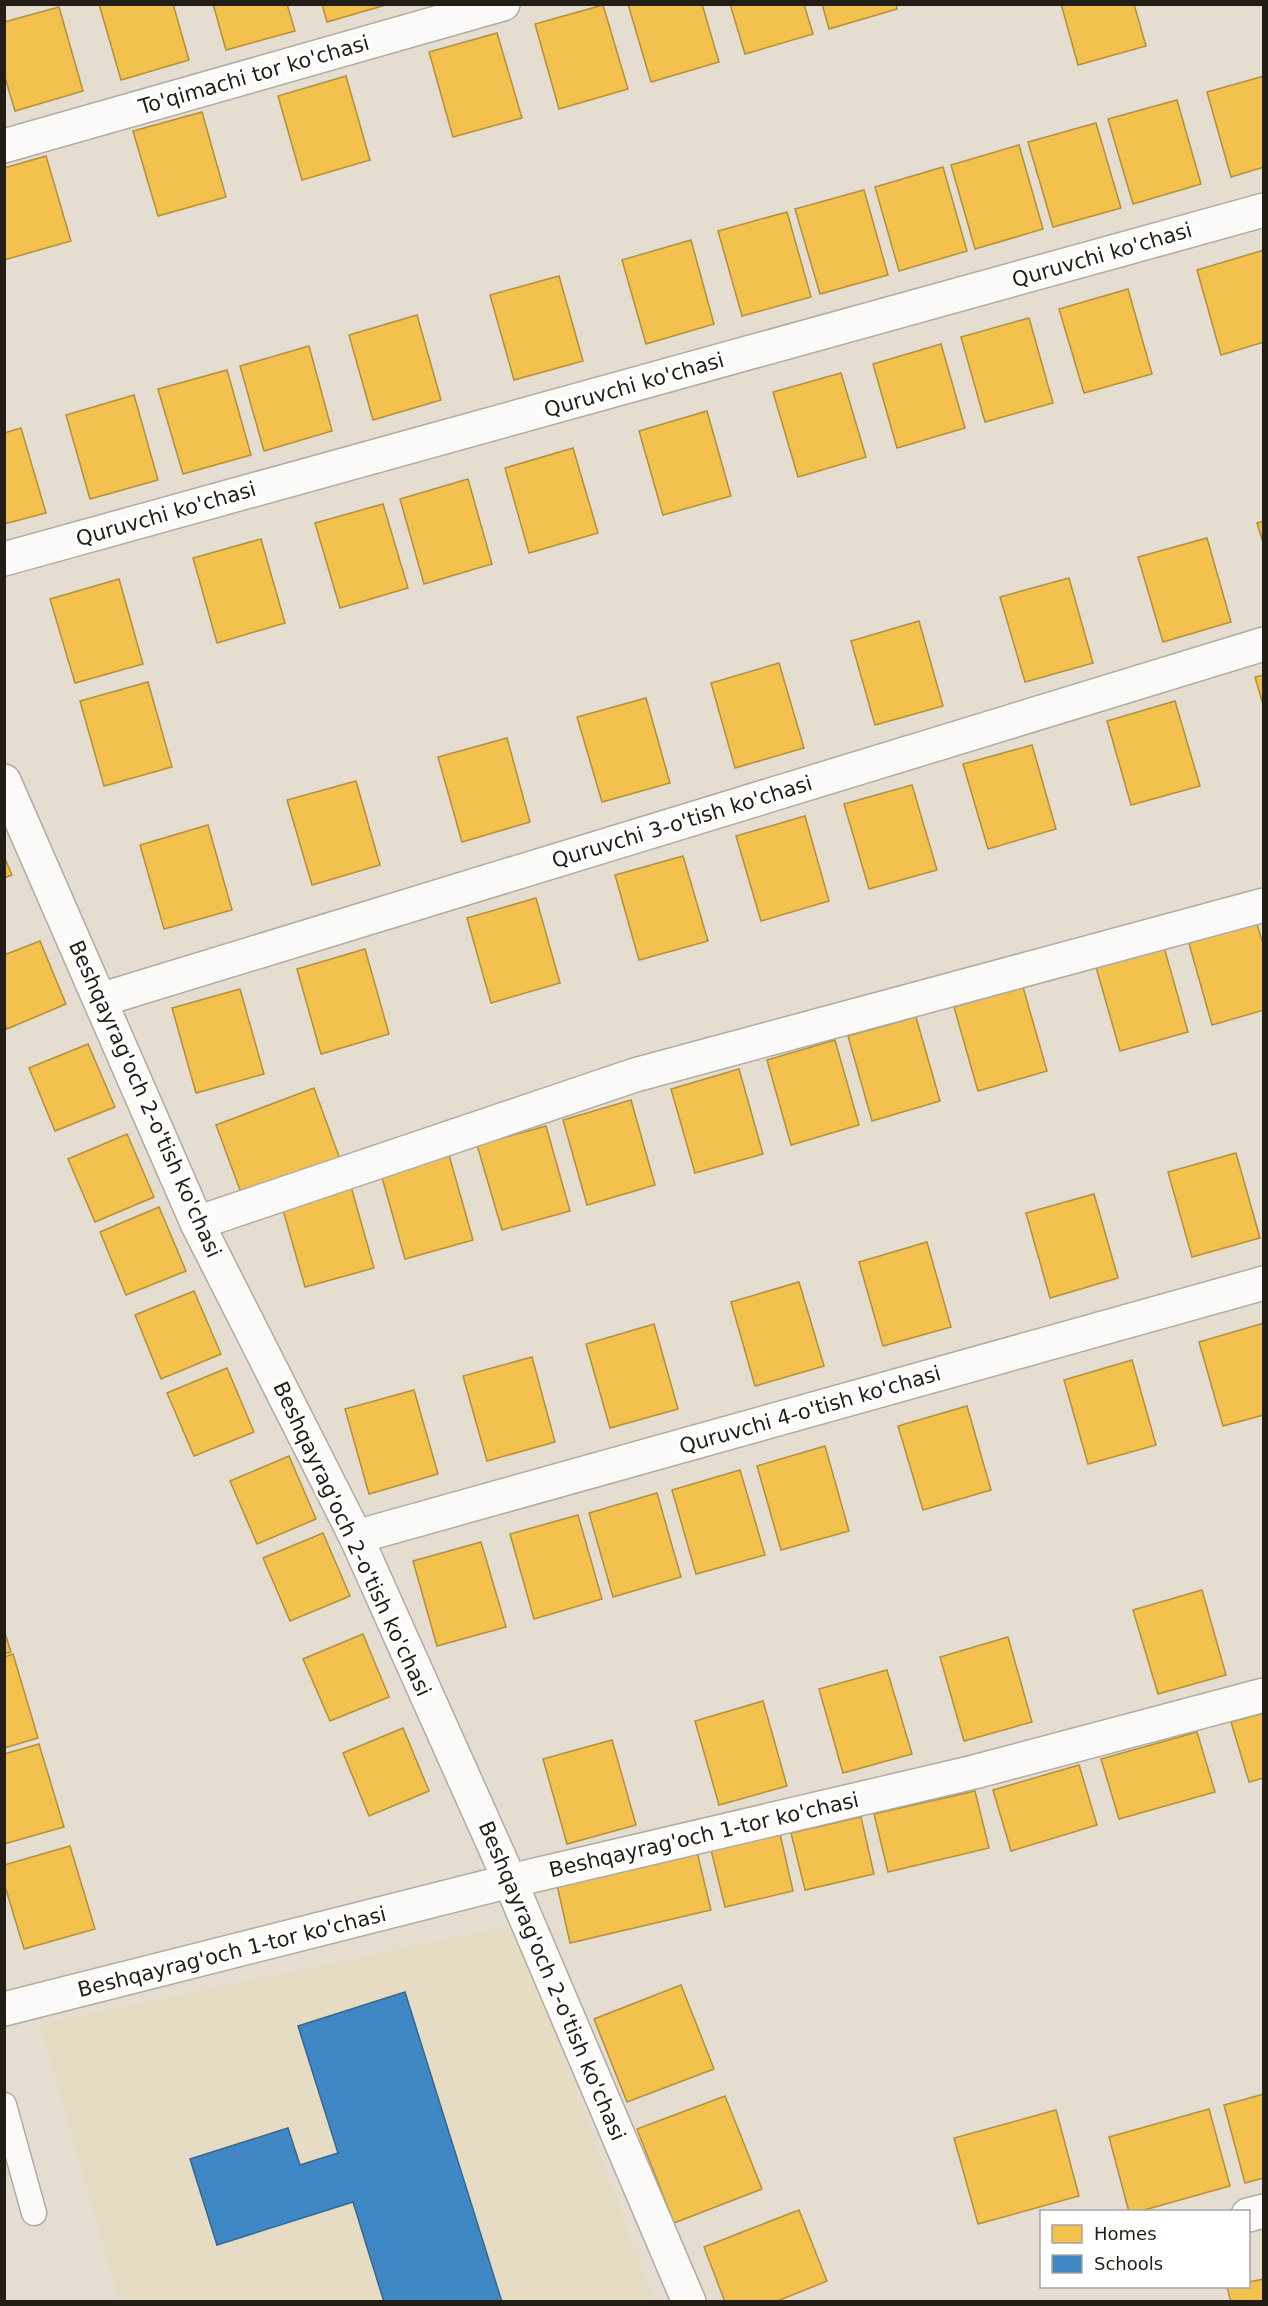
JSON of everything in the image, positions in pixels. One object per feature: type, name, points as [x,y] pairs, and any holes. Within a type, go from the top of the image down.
[{"type":"street","name":"To'qimachi tor ko'chasi","points":[[4,146],[503,4]]},
{"type":"street","name":"Quruvchi ko'chasi","points":[[4,559],[1263,210]]},
{"type":"street","name":"Quruvchi 3-o'tish ko'chasi","points":[[100,1000],[1263,644]]},
{"type":"street","name":"Beshqayrag'och 2-o'tish ko'chasi","points":[[4,781],[197,1223],[356,1537],[510,1881],[689,2301]]},
{"type":"street","points":[[197,1223],[635,1075],[1263,905]]},
{"type":"street","name":"Quruvchi 4-o'tish ko'chasi","points":[[356,1537],[1263,1283]]},
{"type":"street","name":"Beshqayrag'och 1-tor ko'chasi","points":[[4,2010],[510,1881],[974,1772],[1263,1695]]},
{"type":"lane","points":[[4,2105],[34,2213]]},
{"type":"shaded area","points":[[515,1925],[654,2301],[119,2301],[40,2024]]},
{"type":"building: Homes","points":[[99,4],[173,4],[189,60],[121,80]]},
{"type":"building: Homes","points":[[213,4],[287,4],[295,31],[226,50]]},
{"type":"building: Homes","points":[[322,4],[389,4],[327,22]]},
{"type":"building: Homes","points":[[628,4],[702,4],[719,62],[651,82]]},
{"type":"building: Homes","points":[[730,4],[804,4],[813,34],[745,54]]},
{"type":"building: Homes","points":[[822,4],[896,4],[897,9],[829,29]]},
{"type":"building: Homes","points":[[1061,4],[1134,4],[1146,46],[1078,65]]},
{"type":"building: Homes","points":[[603,5],[628,89],[559,109],[535,24]]},
{"type":"building: Homes","points":[[59,7],[83,91],[15,111],[4,74],[4,22]]},
{"type":"building: Homes","points":[[497,33],[522,118],[453,137],[429,52]]},
{"type":"building: Homes","points":[[346,76],[370,160],[302,180],[278,96]]},
{"type":"building: Homes","points":[[1264,76],[1264,167],[1231,177],[1207,92]]},
{"type":"building: Homes","points":[[1177,100],[1201,184],[1133,204],[1108,119]]},
{"type":"building: Homes","points":[[202,112],[226,197],[158,216],[133,131]]},
{"type":"building: Homes","points":[[1096,123],[1121,208],[1053,227],[1028,142]]},
{"type":"building: Homes","points":[[1019,145],[1043,229],[975,249],[951,165]]},
{"type":"building: Homes","points":[[46,156],[71,241],[4,260],[4,168]]},
{"type":"building: Homes","points":[[943,167],[967,251],[899,271],[875,187]]},
{"type":"building: Homes","points":[[864,190],[888,275],[820,294],[795,209]]},
{"type":"building: Homes","points":[[787,212],[811,297],[742,316],[718,231]]},
{"type":"building: Homes","points":[[691,240],[714,324],[646,344],[622,260]]},
{"type":"building: Homes","points":[[1264,250],[1264,342],[1221,355],[1197,270]]},
{"type":"building: Homes","points":[[559,276],[583,361],[514,380],[490,295]]},
{"type":"building: Homes","points":[[1128,289],[1152,374],[1084,393],[1059,309]]},
{"type":"building: Homes","points":[[417,315],[441,400],[373,420],[349,335]]},
{"type":"building: Homes","points":[[1029,318],[1053,403],[985,422],[961,337]]},
{"type":"building: Homes","points":[[941,344],[965,428],[897,448],[873,364]]},
{"type":"building: Homes","points":[[309,346],[332,431],[264,451],[240,366]]},
{"type":"building: Homes","points":[[227,370],[251,455],[183,474],[158,389]]},
{"type":"building: Homes","points":[[841,373],[866,457],[798,477],[773,392]]},
{"type":"building: Homes","points":[[134,395],[158,480],[90,499],[66,415]]},
{"type":"building: Homes","points":[[707,411],[731,496],[663,515],[639,431]]},
{"type":"building: Homes","points":[[21,428],[46,513],[4,524],[4,433]]},
{"type":"building: Homes","points":[[573,448],[598,533],[529,553],[505,468]]},
{"type":"building: Homes","points":[[468,479],[492,564],[424,584],[400,499]]},
{"type":"building: Homes","points":[[383,504],[408,588],[340,608],[315,523]]},
{"type":"building: Homes","points":[[1264,521],[1264,546],[1257,523]]},
{"type":"building: Homes","points":[[1207,538],[1231,622],[1163,642],[1138,557]]},
{"type":"building: Homes","points":[[261,539],[285,623],[217,643],[193,558]]},
{"type":"building: Homes","points":[[1069,578],[1093,663],[1025,682],[1000,597]]},
{"type":"building: Homes","points":[[119,579],[143,664],[75,683],[50,599]]},
{"type":"building: Homes","points":[[919,621],[943,706],[875,725],[851,641]]},
{"type":"building: Homes","points":[[779,663],[804,748],[735,768],[711,683]]},
{"type":"building: Homes","points":[[1264,675],[1264,708],[1255,677]]},
{"type":"building: Homes","points":[[148,682],[172,767],[104,786],[80,701]]},
{"type":"building: Homes","points":[[646,698],[670,783],[602,802],[577,717]]},
{"type":"building: Homes","points":[[1175,701],[1200,786],[1131,805],[1107,721]]},
{"type":"building: Homes","points":[[507,738],[530,822],[462,842],[438,757]]},
{"type":"building: Homes","points":[[1032,745],[1056,829],[988,849],[963,764]]},
{"type":"building: Homes","points":[[356,781],[380,865],[312,885],[287,800]]},
{"type":"building: Homes","points":[[912,785],[937,870],[869,889],[844,804]]},
{"type":"building: Homes","points":[[805,816],[829,901],[761,921],[736,836]]},
{"type":"building: Homes","points":[[208,825],[232,910],[164,929],[140,845]]},
{"type":"building: Homes","points":[[4,856],[12,875],[4,878]]},
{"type":"building: Homes","points":[[683,856],[708,941],[639,960],[615,875]]},
{"type":"building: Homes","points":[[536,898],[560,983],[491,1003],[467,918]]},
{"type":"building: Homes","points":[[1256,921],[1264,947],[1264,1010],[1212,1025],[1188,940]]},
{"type":"building: Homes","points":[[40,941],[66,1004],[7,1029],[4,1022],[4,955]]},
{"type":"building: Homes","points":[[1164,947],[1188,1032],[1120,1051],[1096,967]]},
{"type":"building: Homes","points":[[365,949],[389,1034],[321,1054],[297,969]]},
{"type":"building: Homes","points":[[1023,987],[1047,1071],[978,1091],[954,1007]]},
{"type":"building: Homes","points":[[240,989],[264,1074],[196,1093],[172,1008]]},
{"type":"building: Homes","points":[[916,1017],[940,1101],[872,1121],[848,1036]]},
{"type":"building: Homes","points":[[835,1040],[859,1125],[791,1145],[767,1060]]},
{"type":"building: Homes","points":[[88,1044],[115,1107],[55,1131],[29,1068]]},
{"type":"building: Homes","points":[[739,1069],[763,1154],[695,1173],[671,1089]]},
{"type":"building: Homes","points":[[314,1088],[341,1162],[243,1198],[216,1125]]},
{"type":"building: Homes","points":[[631,1100],[655,1185],[587,1205],[563,1120]]},
{"type":"building: Homes","points":[[546,1126],[570,1211],[502,1230],[477,1145]]},
{"type":"building: Homes","points":[[127,1134],[154,1197],[95,1222],[68,1159]]},
{"type":"building: Homes","points":[[1236,1153],[1260,1238],[1192,1257],[1168,1172]]},
{"type":"building: Homes","points":[[449,1155],[473,1240],[405,1259],[381,1174]]},
{"type":"building: Homes","points":[[350,1183],[374,1268],[305,1287],[281,1203]]},
{"type":"building: Homes","points":[[1094,1194],[1118,1278],[1050,1298],[1026,1213]]},
{"type":"building: Homes","points":[[159,1207],[186,1271],[126,1295],[100,1232]]},
{"type":"building: Homes","points":[[927,1242],[951,1327],[883,1346],[859,1262]]},
{"type":"building: Homes","points":[[799,1282],[824,1366],[755,1386],[731,1302]]},
{"type":"building: Homes","points":[[194,1291],[221,1354],[161,1379],[135,1315]]},
{"type":"building: Homes","points":[[1264,1323],[1264,1415],[1223,1426],[1199,1342]]},
{"type":"building: Homes","points":[[654,1324],[678,1409],[610,1428],[586,1344]]},
{"type":"building: Homes","points":[[532,1357],[555,1442],[487,1461],[463,1376]]},
{"type":"building: Homes","points":[[1132,1360],[1156,1445],[1088,1464],[1064,1380]]},
{"type":"building: Homes","points":[[227,1368],[254,1432],[194,1456],[167,1393]]},
{"type":"building: Homes","points":[[414,1390],[438,1474],[369,1494],[345,1409]]},
{"type":"building: Homes","points":[[967,1406],[991,1490],[923,1510],[898,1426]]},
{"type":"building: Homes","points":[[825,1446],[849,1531],[781,1550],[757,1466]]},
{"type":"building: Homes","points":[[289,1456],[316,1519],[257,1544],[230,1481]]},
{"type":"building: Homes","points":[[740,1470],[765,1555],[696,1574],[672,1490]]},
{"type":"building: Homes","points":[[657,1493],[681,1577],[613,1597],[589,1513]]},
{"type":"building: Homes","points":[[578,1515],[602,1599],[534,1619],[510,1534]]},
{"type":"building: Homes","points":[[323,1533],[350,1596],[290,1621],[263,1558]]},
{"type":"building: Homes","points":[[481,1542],[506,1627],[437,1646],[413,1561]]},
{"type":"building: Homes","points":[[1202,1590],[1226,1675],[1158,1694],[1133,1610]]},
{"type":"building: Homes","points":[[4,1630],[11,1652],[4,1654]]},
{"type":"building: Homes","points":[[363,1634],[389,1697],[330,1721],[303,1659]]},
{"type":"building: Homes","points":[[1008,1637],[1032,1722],[964,1741],[940,1657]]},
{"type":"building: Homes","points":[[13,1654],[38,1738],[4,1748],[4,1657]]},
{"type":"building: Homes","points":[[887,1670],[912,1754],[843,1773],[819,1689]]},
{"type":"building: Homes","points":[[763,1701],[787,1786],[719,1805],[695,1721]]},
{"type":"building: Homes","points":[[1264,1713],[1264,1778],[1249,1782],[1231,1722]]},
{"type":"building: Homes","points":[[403,1728],[429,1791],[369,1816],[343,1753]]},
{"type":"building: Homes","points":[[1197,1732],[1215,1792],[1119,1819],[1101,1759]]},
{"type":"building: Homes","points":[[612,1740],[636,1825],[567,1844],[543,1759]]},
{"type":"building: Homes","points":[[39,1744],[64,1827],[4,1844],[4,1754]]},
{"type":"building: Homes","points":[[1079,1765],[1097,1825],[1011,1851],[993,1790]]},
{"type":"building: Homes","points":[[975,1791],[989,1848],[888,1872],[874,1814]]},
{"type":"building: Homes","points":[[861,1817],[874,1874],[805,1890],[791,1833]]},
{"type":"building: Homes","points":[[780,1834],[793,1891],[725,1907],[711,1850]]},
{"type":"building: Homes","points":[[70,1846],[95,1929],[24,1949],[4,1883],[4,1865]]},
{"type":"building: Homes","points":[[697,1852],[711,1910],[570,1943],[557,1885]]},
{"type":"building: Homes","points":[[681,1985],[714,2069],[627,2102],[594,2019]]},
{"type":"building: Homes","points":[[1264,2094],[1264,2178],[1245,2183],[1224,2105]]},
{"type":"building: Homes","points":[[725,2096],[762,2189],[674,2223],[637,2129]]},
{"type":"building: Homes","points":[[1209,2109],[1230,2186],[1144,2210],[1128,2210],[1109,2137]]},
{"type":"building: Homes","points":[[1056,2110],[1079,2196],[978,2224],[954,2138]]},
{"type":"building: Homes","points":[[799,2210],[827,2281],[775,2302],[725,2302],[704,2247]]},
{"type":"building: Homes","points":[[1264,2279],[1264,2302],[1231,2302],[1227,2288],[1250,2288],[1250,2282]]},
{"type":"building: Schools","points":[[405,1992],[502,2302],[384,2302],[353,2202],[217,2245],[190,2159],[288,2128],[300,2165],[338,2153],[298,2026]]}]
